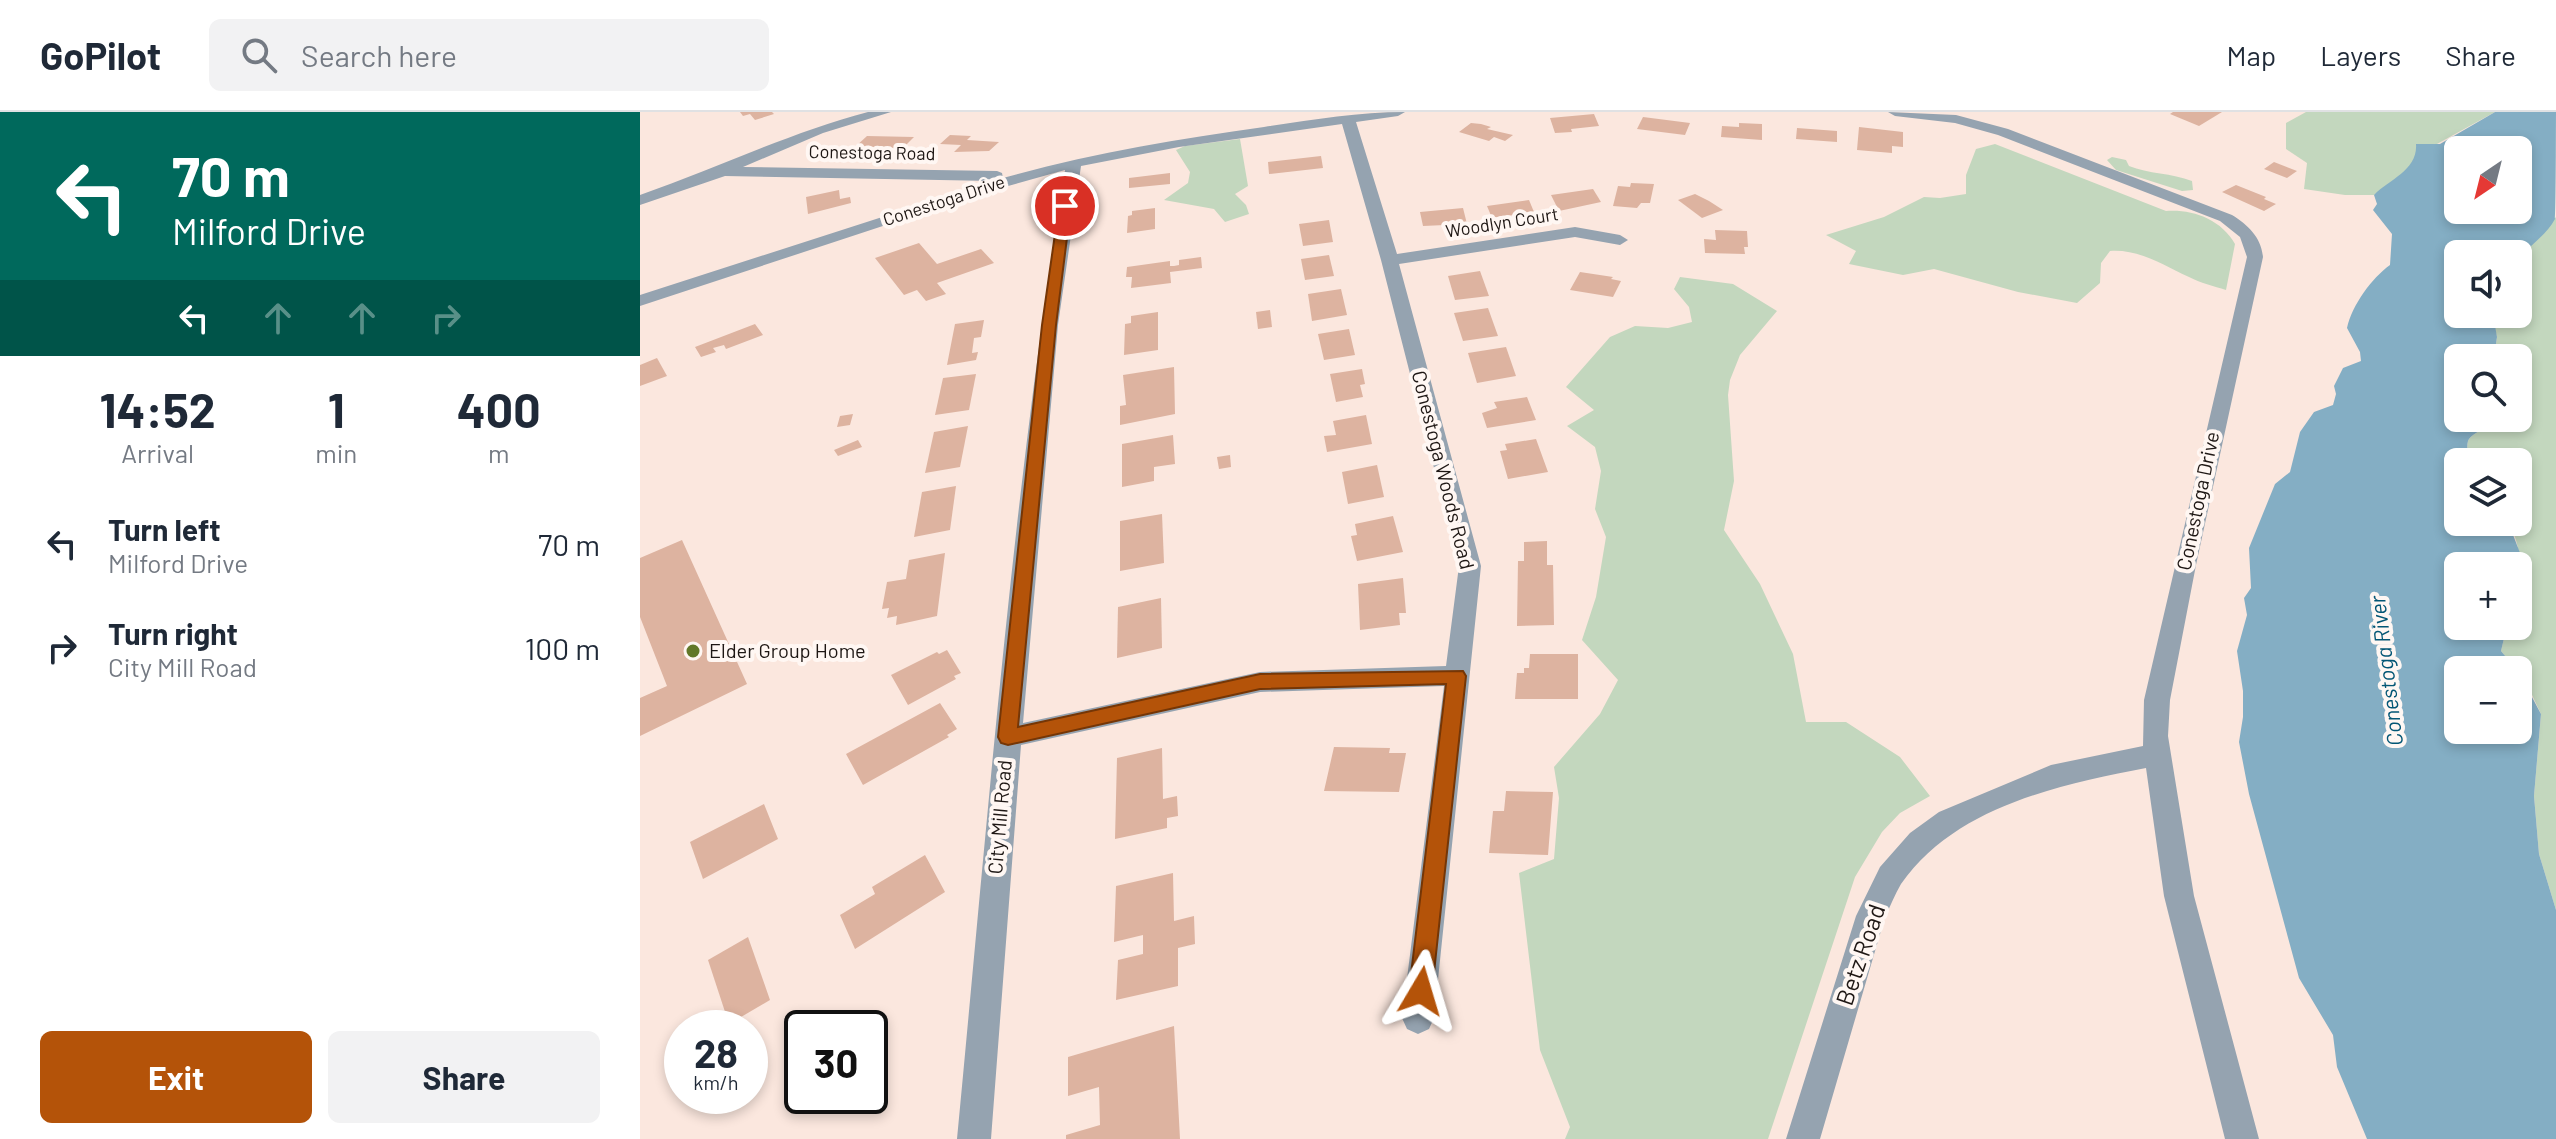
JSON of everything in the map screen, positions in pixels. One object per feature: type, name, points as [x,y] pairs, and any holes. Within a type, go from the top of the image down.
[{"type":"street","points":[[640,200],[724,171],[747,158],[818,130],[884,112]]},
{"type":"street","name":"Conestoga Drive","points":[[640,301],[1020,177],[1074,163],[1335,118],[1398,112]]},
{"type":"street","name":"Conestoga Drive","points":[[1895,112],[1956,119],[2003,132],[2226,218],[2244,231],[2255,246],[2157,700],[2156,755],[2179,896],[2242,1139]]},
{"type":"street","name":"Conestoga Woods Road","points":[[1335,118],[1390,260],[1470,566],[1418,1018]]},
{"type":"street","name":"City Mill Road","points":[[974,1139],[1008,737],[1049,325],[1074,163]]},
{"type":"street","name":"Conestoga Road","points":[[724,171],[1020,177]]},
{"type":"street","name":"Woodlyn Court","points":[[1390,260],[1575,232],[1620,240]]},
{"type":"street","points":[[1008,737],[1260,682],[1457,676]]},
{"type":"street","name":"Betz Road","points":[[1803,1139],[1871,916],[1890,876],[1920,842],[1949,821],[2060,773],[2156,755]]},
{"type":"green space","points":[[2306,112],[2495,112],[2451,136],[2444,136],[2444,140],[2417,155],[2407,171],[2374,195],[2345,195],[2304,189],[2307,163],[2286,149],[2286,123]]},
{"type":"green space","points":[[1240,139],[1248,186],[1235,194],[1246,205],[1249,214],[1225,222],[1214,209],[1164,200],[1188,183],[1190,172],[1176,150],[1185,146]]},
{"type":"green space","points":[[1995,144],[2166,211],[2196,214],[2214,222],[2235,244],[2226,290],[2141,255],[2110,251],[2101,263],[2100,283],[2077,303],[2018,292],[1934,269],[1903,275],[1849,264],[1856,251],[1826,235],[1884,217],[1924,197],[1966,194],[1966,175],[1976,149]]},
{"type":"green space","points":[[2112,157],[2126,160],[2129,166],[2136,169],[2192,181],[2193,190],[2182,191],[2116,170],[2107,160]]},
{"type":"green space","points":[[2556,217],[2556,910],[2539,854],[2534,796],[2541,714],[2532,695],[2532,656],[2505,656],[2501,651],[2504,640],[2532,640],[2532,552],[2519,552],[2515,536],[2532,536],[2532,448],[2467,448],[2471,437],[2479,432],[2532,432],[2532,344],[2496,344],[2495,328],[2532,328],[2532,244]]},
{"type":"green space","points":[[1680,277],[1733,284],[1777,311],[1740,355],[1730,380],[1728,395],[1734,481],[1724,530],[1760,584],[1793,654],[1806,722],[1846,722],[1900,757],[1930,796],[1900,813],[1882,832],[1855,877],[1768,1139],[1565,1139],[1570,1127],[1540,1050],[1519,873],[1554,859],[1559,798],[1554,767],[1600,714],[1618,680],[1582,640],[1596,597],[1606,537],[1595,509],[1601,471],[1595,447],[1567,426],[1594,410],[1566,387],[1610,337],[1635,326],[1668,328],[1692,322],[1689,307],[1674,289]]},
{"type":"water","name":"Conestoga River","points":[[2495,112],[2556,112],[2555,219],[2551,225],[2532,245],[2532,240],[2444,240],[2444,328],[2495,328],[2497,337],[2496,344],[2444,344],[2444,432],[2479,432],[2471,437],[2467,448],[2444,448],[2444,536],[2513,536],[2520,552],[2444,552],[2444,640],[2504,640],[2501,651],[2505,656],[2444,656],[2444,744],[2532,744],[2532,697],[2541,714],[2534,796],[2539,854],[2556,910],[2556,1139],[2367,1139],[2337,1067],[2333,1035],[2299,978],[2249,794],[2239,742],[2243,691],[2237,651],[2247,615],[2244,598],[2251,588],[2249,548],[2275,484],[2290,472],[2300,432],[2314,412],[2333,405],[2336,394],[2334,386],[2343,368],[2361,361],[2360,352],[2347,328],[2353,310],[2364,293],[2390,265],[2392,234],[2373,210],[2377,204],[2374,195],[2413,161],[2416,144],[2444,142],[2444,224],[2532,224],[2532,136],[2454,136]]},
{"type":"building","points":[[740,112],[774,114],[755,120],[750,114],[743,116]]},
{"type":"building","points":[[2222,112],[2199,126],[2170,114]]},
{"type":"building","points":[[1594,114],[1599,126],[1571,129],[1572,132],[1555,133],[1550,118]]},
{"type":"building","points":[[1643,117],[1690,123],[1685,135],[1637,129]]},
{"type":"building","points":[[1471,123],[1513,135],[1505,141],[1494,137],[1489,141],[1459,132]]},
{"type":"building","points":[[1739,123],[1762,124],[1762,140],[1721,137],[1722,126],[1739,127]]},
{"type":"building","points":[[1859,127],[1903,132],[1903,147],[1892,146],[1892,153],[1857,150]]},
{"type":"building","points":[[1797,128],[1837,131],[1837,142],[1796,139]]},
{"type":"building","points":[[950,135],[971,136],[967,140],[999,142],[989,151],[954,152],[961,145],[940,144]]},
{"type":"building","points":[[867,136],[914,137],[903,148],[854,148]]},
{"type":"building","points":[[1321,156],[1323,168],[1269,174],[1268,162]]},
{"type":"building","points":[[2274,162],[2297,171],[2287,178],[2264,169]]},
{"type":"building","points":[[1170,173],[1170,184],[1129,188],[1129,178]]},
{"type":"building","points":[[1631,183],[1654,184],[1650,203],[1641,203],[1637,208],[1613,206],[1618,186],[1630,187]]},
{"type":"building","points":[[2236,185],[2276,204],[2264,211],[2222,192]]},
{"type":"building","points":[[1593,189],[1601,202],[1559,211],[1551,195]]},
{"type":"building","points":[[839,190],[840,199],[850,197],[851,203],[808,214],[806,197]]},
{"type":"building","points":[[1695,194],[1723,210],[1702,218],[1678,200]]},
{"type":"building","points":[[1529,200],[1534,212],[1492,218],[1487,206]]},
{"type":"building","points":[[1155,208],[1155,229],[1127,233],[1128,216],[1132,215],[1132,211]]},
{"type":"building","points":[[1463,208],[1467,224],[1423,226],[1420,212]]},
{"type":"building","points":[[1329,220],[1333,242],[1303,246],[1299,224]]},
{"type":"building","points":[[1715,230],[1747,231],[1745,254],[1705,253],[1704,239],[1716,240]]},
{"type":"building","points":[[919,243],[937,264],[981,249],[994,263],[937,283],[946,294],[926,301],[917,290],[904,295],[875,258]]},
{"type":"building","points":[[1329,255],[1334,276],[1305,280],[1301,259]]},
{"type":"building","points":[[1201,257],[1202,268],[1170,272],[1171,283],[1131,288],[1132,277],[1126,277],[1127,267],[1170,261],[1170,266],[1174,266],[1179,265],[1179,260]]},
{"type":"building","points":[[1480,271],[1489,296],[1455,300],[1448,276]]},
{"type":"building","points":[[1580,272],[1621,281],[1613,297],[1570,290]]},
{"type":"building","points":[[1341,289],[1347,315],[1312,321],[1308,294]]},
{"type":"building","points":[[1488,308],[1498,336],[1463,341],[1454,313]]},
{"type":"building","points":[[1270,310],[1272,327],[1258,329],[1256,312]]},
{"type":"building","points":[[1158,312],[1158,350],[1124,355],[1125,324],[1131,323],[1131,316]]},
{"type":"building","points":[[984,320],[981,337],[974,338],[972,353],[978,352],[976,360],[947,365],[955,324]]},
{"type":"building","points":[[755,324],[763,335],[726,349],[724,345],[713,348],[716,352],[701,357],[695,347]]},
{"type":"building","points":[[1349,329],[1355,355],[1324,360],[1318,334]]},
{"type":"building","points":[[1506,347],[1516,376],[1477,383],[1468,353]]},
{"type":"building","points":[[657,358],[667,376],[640,386],[640,365]]},
{"type":"building","points":[[1174,367],[1175,414],[1120,425],[1120,406],[1126,405],[1123,375]]},
{"type":"building","points":[[1362,369],[1365,384],[1360,385],[1363,397],[1336,402],[1330,374]]},
{"type":"building","points":[[976,374],[969,410],[935,415],[943,378]]},
{"type":"building","points":[[1527,397],[1536,420],[1487,428],[1482,413],[1497,408],[1494,402]]},
{"type":"building","points":[[853,414],[850,425],[837,427],[840,416]]},
{"type":"building","points":[[1366,415],[1372,444],[1327,452],[1324,436],[1336,435],[1333,421]]},
{"type":"building","points":[[968,426],[960,467],[925,473],[934,432]]},
{"type":"building","points":[[1173,435],[1175,464],[1154,467],[1154,481],[1122,487],[1122,444]]},
{"type":"building","points":[[1536,439],[1548,472],[1508,479],[1500,451],[1507,450],[1505,444]]},
{"type":"building","points":[[858,440],[862,447],[838,456],[834,450]]},
{"type":"building","points":[[1230,455],[1231,467],[1219,469],[1217,457]]},
{"type":"building","points":[[1377,465],[1384,497],[1348,504],[1342,472]]},
{"type":"building","points":[[956,486],[950,530],[914,537],[922,492]]},
{"type":"building","points":[[1162,514],[1164,563],[1120,571],[1120,521]]},
{"type":"building","points":[[1393,516],[1403,552],[1357,561],[1351,536],[1357,535],[1355,524]]},
{"type":"building","name":"Elder Group Home","points":[[682,540],[747,684],[640,736],[640,698],[667,686],[640,617],[640,558]]},
{"type":"building","points":[[1547,541],[1547,565],[1553,565],[1554,625],[1517,626],[1518,561],[1524,561],[1524,542]]},
{"type":"building","points":[[945,553],[937,616],[896,625],[897,616],[887,618],[889,608],[882,609],[887,582],[906,579],[909,560]]},
{"type":"building","points":[[1403,578],[1406,613],[1399,613],[1400,625],[1360,630],[1358,584]]},
{"type":"building","points":[[1161,598],[1162,648],[1117,658],[1118,607]]},
{"type":"building","points":[[947,650],[961,673],[954,676],[956,679],[908,705],[891,675]]},
{"type":"building","points":[[1530,654],[1578,654],[1578,699],[1515,699],[1517,673],[1524,673],[1524,668],[1529,668]]},
{"type":"building","points":[[940,703],[957,729],[947,735],[949,737],[863,785],[846,754]]},
{"type":"building","points":[[1334,747],[1390,748],[1389,753],[1406,753],[1399,792],[1324,791]]},
{"type":"building","points":[[1162,748],[1163,799],[1177,796],[1178,816],[1167,818],[1167,828],[1115,839],[1117,758]]},
{"type":"building","points":[[1506,791],[1553,792],[1548,855],[1489,853],[1493,811],[1504,811]]},
{"type":"building","points":[[764,804],[778,839],[703,879],[690,842]]},
{"type":"building","points":[[925,855],[945,892],[855,949],[840,915],[875,894],[872,887]]},
{"type":"building","points":[[1173,873],[1174,921],[1194,916],[1195,944],[1178,948],[1178,986],[1116,1000],[1118,960],[1143,954],[1143,935],[1114,942],[1116,886]]},
{"type":"building","points":[[748,937],[770,1000],[753,1010],[724,1010],[708,960]]},
{"type":"building","points":[[1174,1026],[1180,1139],[1066,1139],[1066,1135],[1100,1125],[1099,1087],[1068,1096],[1068,1057]]},
{"type":"place","name":"Elder Group Home","points":[[693,651]]},
{"type":"route","points":[[1065,206],[1023,567],[1008,737],[1260,682],[1457,676],[1421,991]]}]
